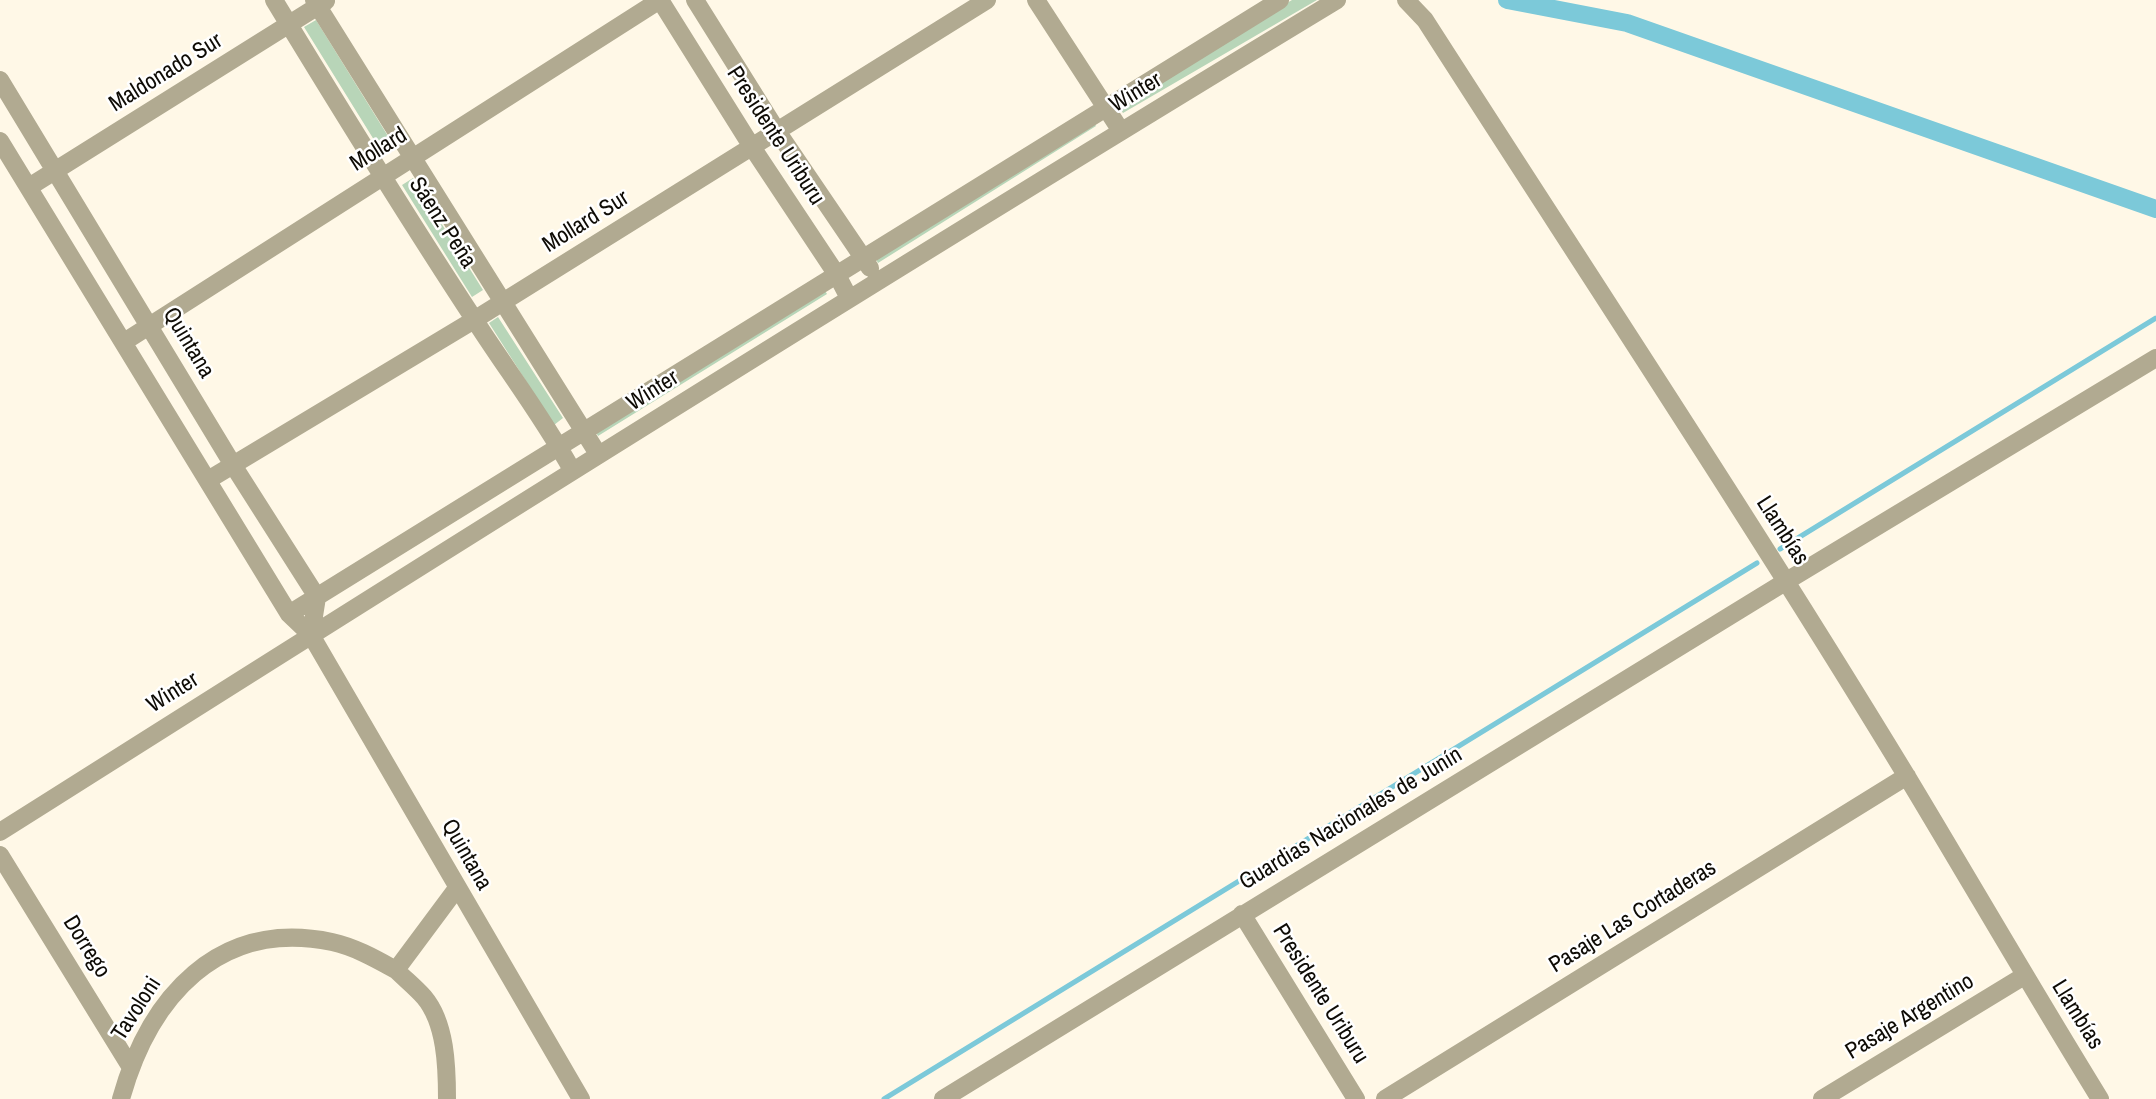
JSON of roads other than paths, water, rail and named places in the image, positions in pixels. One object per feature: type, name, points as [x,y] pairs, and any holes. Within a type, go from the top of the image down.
[{"type":"street","name":"Sáenz Peña","points":[[274,0],[383,177],[572,470]]},
{"type":"street","name":"Presidente Uriburu","points":[[660,0],[752,147],[837,275],[849,298]]},
{"type":"street","name":"Mollard","points":[[124,342],[660,0]]},
{"type":"street","name":"Presidente Uriburu","points":[[695,0],[777,131],[865,258],[877,280]]},
{"type":"street","name":"Mollard Sur","points":[[208,480],[502,303],[987,0]]},
{"type":"street","points":[[1036,0],[1121,131]]},
{"type":"street","name":"Winter","points":[[289,614],[1280,0]]},
{"type":"street","name":"Winter","points":[[0,832],[877,280],[1337,0]]},
{"type":"street","name":"Llambías","points":[[1406,0],[1424,20],[1785,582],[1907,776],[2024,976],[2100,1099]]},
{"type":"street","name":"Sáenz Peña","points":[[320,2],[412,159],[598,454]]},
{"type":"street","name":"Maldonado Sur","points":[[29,187],[320,2]]},
{"type":"street","name":"Quintana","points":[[0,80],[233,465],[317,597]]},
{"type":"street","name":"Quintana","points":[[0,141],[289,614],[312,635],[580,1099]]},
{"type":"street","name":"Guardias Nacionales de Junín","points":[[943,1099],[970,1092],[1242,914],[2156,358]]},
{"type":"street","points":[[312,635],[317,597]]},
{"type":"street","name":"Pasaje Las Cortaderas","points":[[1385,1099],[1907,776]]},
{"type":"street","name":"Dorrego","points":[[0,855],[130,1066]]},
{"type":"street","points":[[396,970],[457,888]]},
{"type":"street","name":"Presidente Uriburu","points":[[1242,914],[1356,1099]]},
{"type":"street","name":"Tavoloni","points":[[121,1099],[130,1066],[159,1013],[169,998],[196,970],[226,953],[264,941],[307,940],[333,942],[369,956],[396,970],[425,999],[439,1026],[447,1071],[447,1099]]},
{"type":"street","name":"Pasaje Argentino","points":[[1822,1099],[2024,976]]},
{"type":"waterway","points":[[1507,0],[1627,23],[2156,209]]},
{"type":"waterway","points":[[1780,549],[2156,318]]},
{"type":"waterway","points":[[884,1099],[1757,563]]}]
